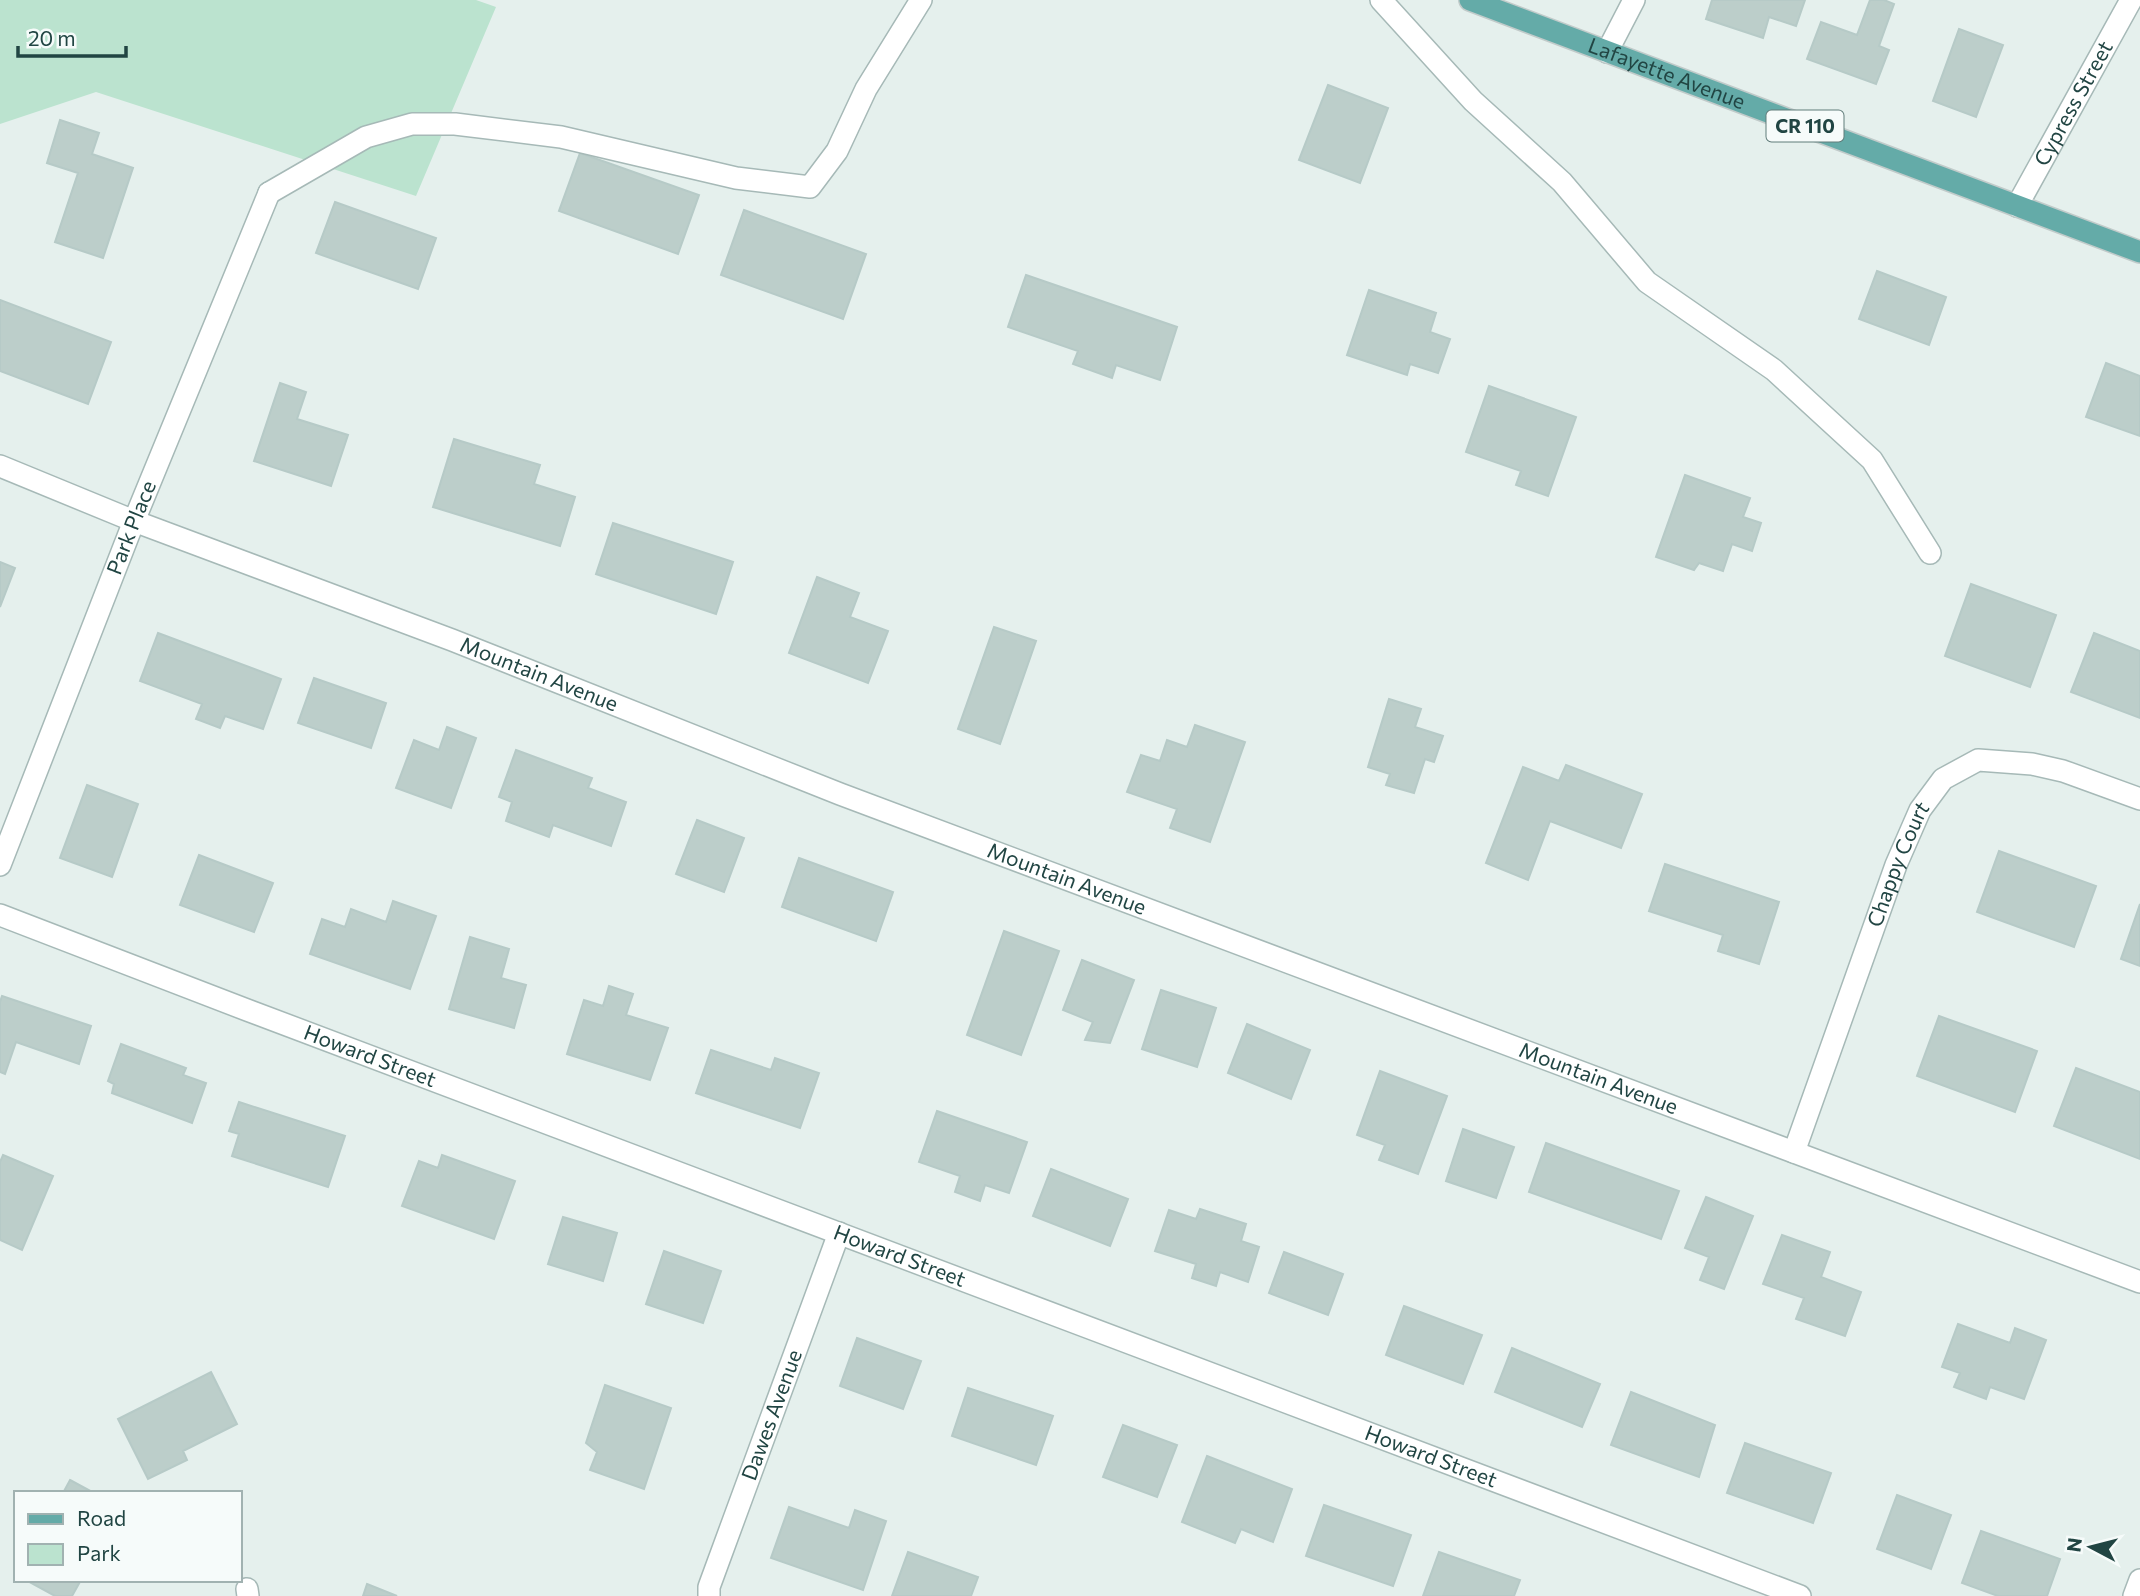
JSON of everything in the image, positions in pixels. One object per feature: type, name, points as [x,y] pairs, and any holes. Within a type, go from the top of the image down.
[{"type":"main road","name":"Lafayette Avenue","points":[[1469,0],[2140,252]]},
{"type":"street","name":"Park Place","points":[[0,865],[134,521],[269,193],[366,137],[412,124],[455,124],[561,137],[736,178],[810,187],[837,151],[866,89],[921,0]]},
{"type":"street","points":[[1381,0],[1473,101],[1562,182],[1647,282],[1774,370],[1872,460],[1930,553]]},
{"type":"street","points":[[1607,51],[1634,0]]},
{"type":"street","name":"Cypress Street","points":[[2017,206],[2131,0]]},
{"type":"street","name":"Mountain Avenue","points":[[0,466],[134,521],[452,640],[839,794],[2140,1282]]},
{"type":"street","name":"Chappy Court","points":[[1794,1152],[1896,865],[1920,810],[1944,779],[1978,760],[2032,764],[2063,771],[2140,799]]},
{"type":"street","name":"Howard Street","points":[[0,915],[1800,1596]]},
{"type":"street","name":"Dawes Avenue","points":[[709,1596],[709,1587],[839,1233]]},
{"type":"street","points":[[2134,1596],[2140,1580]]},
{"type":"green space","points":[[0,0],[476,0],[496,7],[416,196],[96,92],[0,124]]},
{"type":"building","points":[[1712,0],[1805,0],[1796,26],[1769,17],[1763,38],[1706,19]]},
{"type":"building","points":[[1870,0],[1884,0],[1894,4],[1879,46],[1889,50],[1876,84],[1807,59],[1821,22],[1857,35]]},
{"type":"building","points":[[1959,29],[2003,45],[1976,117],[1933,101]]},
{"type":"building","points":[[1328,85],[1388,108],[1360,183],[1299,160]]},
{"type":"building","points":[[60,120],[99,133],[92,154],[133,168],[103,258],[55,242],[78,173],[47,163]]},
{"type":"building","points":[[580,153],[699,195],[678,254],[559,211]]},
{"type":"building","points":[[335,202],[436,238],[418,289],[316,253]]},
{"type":"building","points":[[744,210],[866,254],[843,319],[721,275]]},
{"type":"building","points":[[1877,271],[1946,297],[1929,345],[1859,319]]},
{"type":"building","points":[[1026,275],[1177,327],[1160,380],[1116,365],[1112,378],[1073,364],[1078,351],[1008,327]]},
{"type":"building","points":[[1369,290],[1436,313],[1430,332],[1450,339],[1438,373],[1410,364],[1407,375],[1347,355]]},
{"type":"building","points":[[0,300],[111,342],[88,404],[0,371]]},
{"type":"building","points":[[2106,363],[2140,376],[2140,436],[2086,417]]},
{"type":"building","points":[[280,383],[306,392],[297,419],[348,435],[331,486],[254,461]]},
{"type":"building","points":[[1489,386],[1576,417],[1548,496],[1516,485],[1521,471],[1466,452]]},
{"type":"building","points":[[454,439],[540,465],[534,484],[575,497],[560,546],[433,507]]},
{"type":"building","points":[[1685,475],[1750,498],[1743,517],[1761,523],[1752,551],[1732,544],[1723,571],[1699,563],[1694,570],[1656,557]]},
{"type":"building","points":[[613,523],[733,562],[716,614],[596,574]]},
{"type":"building","points":[[0,562],[15,568],[0,607]]},
{"type":"building","points":[[817,577],[859,593],[850,617],[888,631],[868,683],[789,653]]},
{"type":"building","points":[[1971,584],[2056,615],[2030,687],[1945,656]]},
{"type":"building","points":[[994,627],[1036,641],[1000,744],[958,729]]},
{"type":"building","points":[[158,633],[281,679],[263,729],[225,716],[220,728],[196,719],[202,704],[140,681]]},
{"type":"building","points":[[2094,633],[2140,651],[2140,718],[2071,692]]},
{"type":"building","points":[[314,678],[386,703],[371,748],[298,723]]},
{"type":"building","points":[[1389,699],[1421,709],[1415,727],[1443,736],[1434,762],[1425,759],[1414,793],[1386,785],[1390,774],[1368,767]]},
{"type":"building","points":[[1195,725],[1245,742],[1210,842],[1170,828],[1177,809],[1127,792],[1141,755],[1160,761],[1167,740],[1187,747]]},
{"type":"building","points":[[447,727],[476,738],[451,808],[396,788],[414,740],[439,750]]},
{"type":"building","points":[[516,750],[592,778],[588,788],[626,802],[611,846],[553,825],[549,837],[506,821],[512,802],[499,797]]},
{"type":"building","points":[[1566,765],[1642,794],[1621,848],[1550,821],[1528,880],[1486,863],[1523,767],[1559,781]]},
{"type":"building","points":[[87,785],[138,804],[112,877],[60,858]]},
{"type":"building","points":[[697,820],[744,838],[724,892],[676,874]]},
{"type":"building","points":[[1999,851],[2096,886],[2074,947],[1977,912]]},
{"type":"building","points":[[199,855],[273,883],[254,932],[180,905]]},
{"type":"building","points":[[799,858],[893,892],[876,941],[782,907]]},
{"type":"building","points":[[1665,864],[1779,902],[1759,964],[1718,951],[1723,935],[1649,911]]},
{"type":"building","points":[[393,901],[436,916],[410,989],[310,954],[322,919],[345,927],[351,909],[386,922]]},
{"type":"building","points":[[2140,904],[2140,966],[2121,959]]},
{"type":"building","points":[[1004,931],[1059,951],[1021,1055],[967,1035]]},
{"type":"building","points":[[470,937],[509,949],[501,978],[526,985],[514,1028],[449,1009]]},
{"type":"building","points":[[1082,960],[1134,980],[1110,1043],[1085,1040],[1093,1022],[1063,1010]]},
{"type":"building","points":[[609,986],[633,994],[626,1015],[668,1028],[650,1080],[567,1054],[584,1000],[603,1006]]},
{"type":"building","points":[[1161,990],[1216,1008],[1197,1067],[1142,1049]]},
{"type":"building","points":[[2,996],[91,1026],[79,1064],[16,1042],[5,1074],[0,1072]]},
{"type":"building","points":[[1939,1016],[2037,1051],[2015,1112],[1917,1076]]},
{"type":"building","points":[[1247,1024],[1310,1050],[1291,1099],[1228,1073]]},
{"type":"building","points":[[121,1044],[186,1068],[183,1075],[206,1083],[192,1123],[112,1093],[114,1084],[108,1081]]},
{"type":"building","points":[[711,1050],[771,1070],[775,1058],[819,1073],[800,1128],[696,1093]]},
{"type":"building","points":[[2076,1068],[2140,1092],[2140,1159],[2054,1126]]},
{"type":"building","points":[[1380,1071],[1447,1096],[1418,1174],[1379,1160],[1385,1145],[1357,1135]]},
{"type":"building","points":[[239,1102],[345,1136],[328,1187],[232,1156],[239,1134],[229,1131]]},
{"type":"building","points":[[937,1111],[1027,1142],[1009,1193],[985,1185],[980,1201],[955,1192],[960,1176],[919,1162]]},
{"type":"building","points":[[1463,1129],[1514,1147],[1496,1198],[1446,1181]]},
{"type":"building","points":[[1546,1143],[1679,1191],[1661,1239],[1529,1192]]},
{"type":"building","points":[[3,1155],[53,1176],[22,1250],[0,1240],[0,1162]]},
{"type":"building","points":[[442,1155],[515,1181],[494,1239],[402,1206],[419,1161],[438,1168]]},
{"type":"building","points":[[1051,1169],[1128,1199],[1110,1246],[1033,1216]]},
{"type":"building","points":[[1706,1197],[1753,1216],[1724,1289],[1700,1280],[1709,1257],[1685,1248]]},
{"type":"building","points":[[1200,1209],[1246,1224],[1241,1241],[1259,1247],[1248,1282],[1220,1272],[1216,1286],[1192,1278],[1196,1264],[1155,1251],[1169,1210],[1196,1219]]},
{"type":"building","points":[[563,1217],[617,1233],[603,1281],[548,1264]]},
{"type":"building","points":[[1782,1235],[1830,1252],[1821,1277],[1861,1292],[1845,1336],[1796,1319],[1804,1298],[1763,1284]]},
{"type":"building","points":[[664,1251],[721,1271],[703,1323],[646,1304]]},
{"type":"building","points":[[1284,1252],[1343,1274],[1328,1315],[1269,1293]]},
{"type":"building","points":[[1404,1306],[1482,1335],[1463,1384],[1386,1355]]},
{"type":"building","points":[[1958,1324],[2010,1343],[2015,1328],[2046,1340],[2024,1399],[1990,1387],[1986,1399],[1954,1387],[1960,1373],[1942,1367]]},
{"type":"building","points":[[857,1338],[921,1361],[903,1409],[840,1386]]},
{"type":"building","points":[[1512,1348],[1600,1384],[1582,1427],[1495,1392]]},
{"type":"building","points":[[211,1372],[237,1424],[183,1451],[187,1460],[148,1479],[118,1419]]},
{"type":"building","points":[[605,1385],[671,1408],[644,1489],[590,1470],[597,1452],[586,1443]]},
{"type":"building","points":[[968,1388],[1053,1416],[1036,1465],[952,1436]]},
{"type":"building","points":[[1631,1392],[1715,1425],[1699,1477],[1611,1445]]},
{"type":"building","points":[[1123,1425],[1177,1445],[1157,1497],[1103,1477]]},
{"type":"building","points":[[1745,1443],[1831,1473],[1813,1523],[1727,1493]]},
{"type":"building","points":[[1207,1456],[1292,1489],[1273,1542],[1241,1529],[1235,1543],[1182,1522]]},
{"type":"building","points":[[70,1480],[90,1491],[64,1491]]},
{"type":"building","points":[[1897,1495],[1951,1515],[1931,1569],[1877,1549]]},
{"type":"building","points":[[1324,1505],[1411,1535],[1393,1586],[1306,1556]]},
{"type":"building","points":[[789,1507],[849,1528],[855,1510],[886,1521],[863,1590],[771,1558]]},
{"type":"building","points":[[1981,1531],[2060,1559],[2047,1596],[1998,1596],[1962,1583]]},
{"type":"building","points":[[908,1552],[978,1577],[971,1596],[892,1596]]},
{"type":"building","points":[[1439,1552],[1520,1580],[1514,1596],[1423,1596]]},
{"type":"building","points":[[30,1582],[80,1582],[72,1596],[55,1596]]},
{"type":"building","points":[[367,1584],[397,1596],[363,1596]]}]
